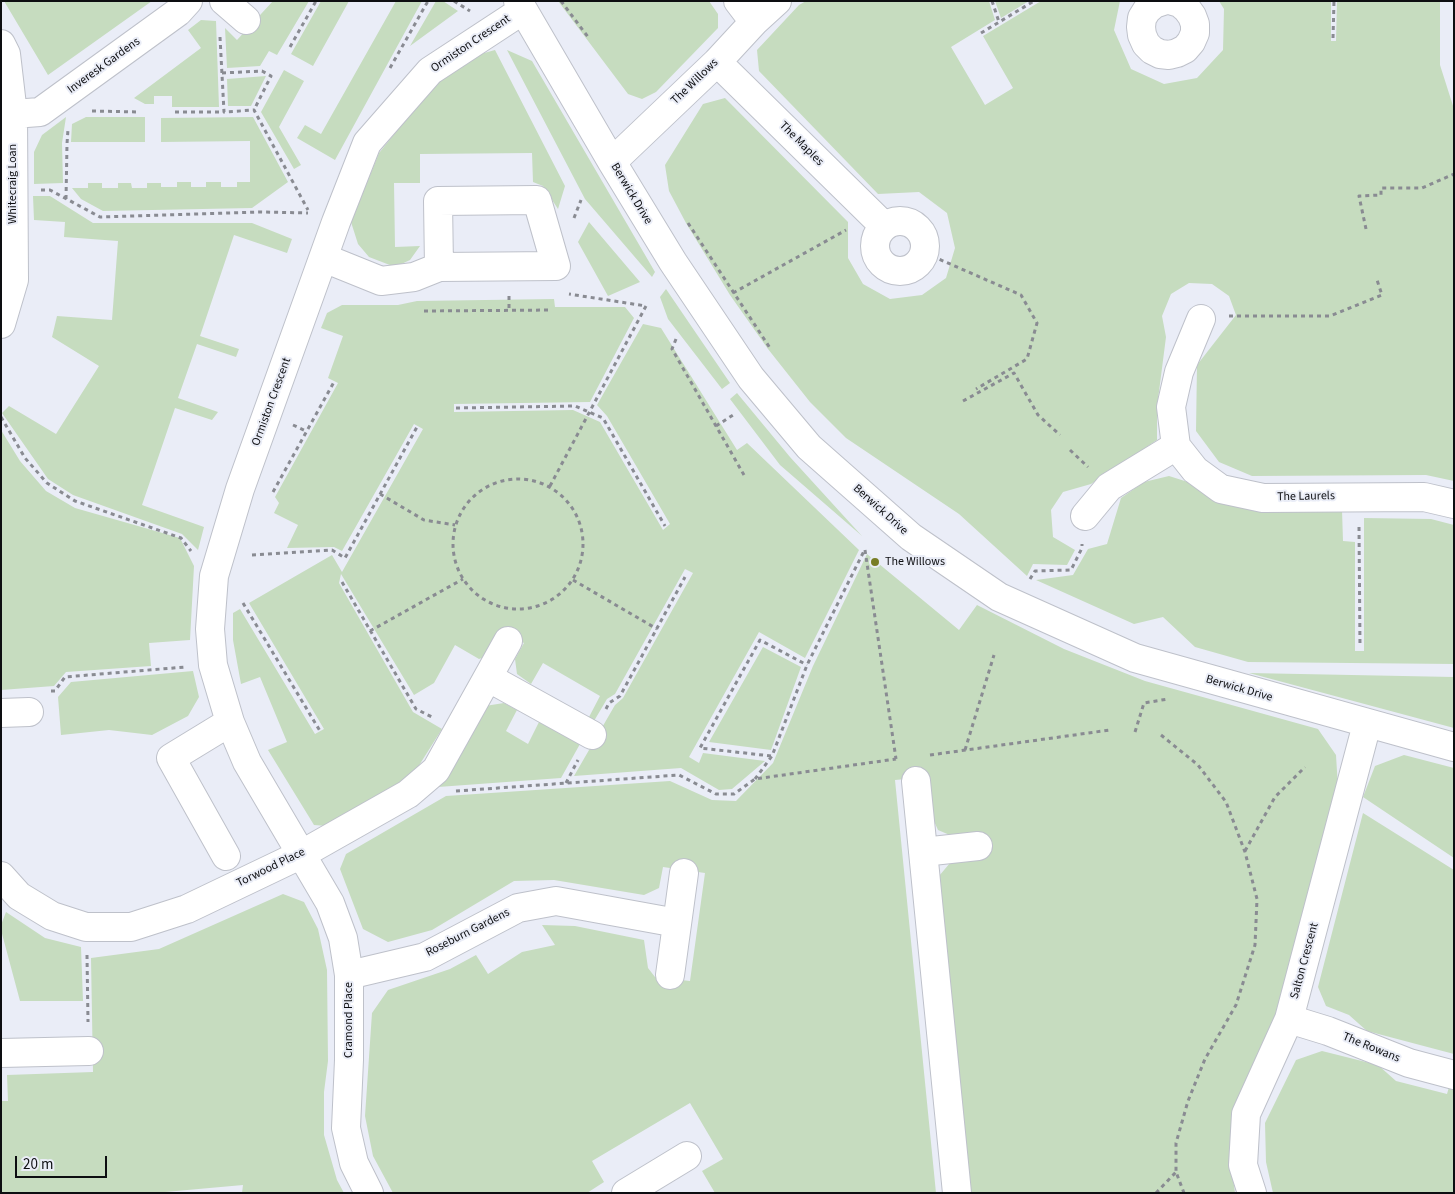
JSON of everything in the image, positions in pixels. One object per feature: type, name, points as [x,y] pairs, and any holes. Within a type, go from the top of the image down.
[{"type":"street","name":"Inveresk Gardens","points":[[13,114],[40,112],[178,12],[188,1]]},
{"type":"street","points":[[224,1],[246,20]]},
{"type":"street","name":"The Willows","points":[[612,162],[717,62],[746,12],[777,1]]},
{"type":"street","name":"Berwick Drive","points":[[521,5],[612,162],[673,262],[751,378],[809,447],[911,537],[999,597],[1135,658],[1454,748]]},
{"type":"street","name":"Ormiston Crescent","points":[[302,854],[247,762],[230,722],[213,665],[210,629],[214,576],[240,489],[367,144],[430,71],[521,5]]},
{"type":"street","name":"Whitecraig Loan","points":[[1,44],[6,54],[13,114],[14,280],[1,324]]},
{"type":"street","name":"The Maples","points":[[717,62],[881,230]]},
{"type":"street","points":[[324,258],[381,281],[414,277],[439,266],[556,266],[537,200],[438,201],[439,266]]},
{"type":"street","points":[[901,220],[910,222],[918,227],[924,235],[926,244],[925,253],[920,261],[913,268],[904,271],[895,271],[886,266],[876,252],[875,242],[881,230],[892,222],[901,220]]},
{"type":"street","name":"The Laurels","points":[[1201,319],[1179,372],[1171,407],[1176,446],[1194,470],[1221,488],[1263,498],[1424,497],[1454,504]]},
{"type":"street","points":[[1085,516],[1109,487],[1176,446]]},
{"type":"street","name":"Torwood Place","points":[[1,876],[19,896],[52,916],[86,927],[131,927],[187,909],[302,854],[408,794],[436,770],[508,642]]},
{"type":"street","points":[[488,678],[592,735]]},
{"type":"street","points":[[1,713],[29,712]]},
{"type":"street","points":[[226,856],[172,758],[230,722]]},
{"type":"street","name":"Salton Crescent","points":[[1252,1193],[1243,1165],[1246,1114],[1288,1020],[1367,724]]},
{"type":"street","points":[[916,781],[957,1193]]},
{"type":"street","points":[[923,852],[978,846]]},
{"type":"street","name":"Cramond Place","points":[[302,854],[330,903],[343,938],[349,975],[349,1060],[346,1128],[354,1163],[369,1193]]},
{"type":"street","points":[[670,975],[684,873]]},
{"type":"street","name":"Roseburn Gardens","points":[[349,975],[425,957],[518,908],[556,901],[677,923]]},
{"type":"street","name":"The Rowans","points":[[1288,1020],[1328,1031],[1409,1063],[1454,1075]]},
{"type":"street","points":[[1,1054],[89,1051]]},
{"type":"street","points":[[638,1189],[687,1156]]},
{"type":"path","points":[[290,47],[316,1]]},
{"type":"path","points":[[454,1],[475,14]]},
{"type":"path","points":[[561,1],[588,37]]},
{"type":"path","points":[[992,1],[999,22]]},
{"type":"path","points":[[981,33],[1034,1]]},
{"type":"path","points":[[1333,38],[1334,1]]},
{"type":"path","points":[[220,33],[224,112]]},
{"type":"path","points":[[222,73],[262,71],[272,76],[254,110]]},
{"type":"path","points":[[175,112],[254,110]]},
{"type":"path","points":[[13,190],[50,190],[100,217],[262,212],[310,213],[254,110]]},
{"type":"path","points":[[84,111],[138,112]]},
{"type":"path","points":[[66,198],[67,144],[70,122]]},
{"type":"path","points":[[1366,230],[1359,196],[1381,195],[1381,188],[1422,188],[1454,174]]},
{"type":"path","points":[[688,223],[770,348]]},
{"type":"path","points":[[733,293],[845,230],[881,230]]},
{"type":"path","points":[[925,253],[1021,295],[1037,323],[1027,359],[976,389]]},
{"type":"path","points":[[1201,319],[1236,316],[1330,316],[1382,295],[1377,280]]},
{"type":"path","points":[[550,486],[646,306],[564,293]]},
{"type":"path","points":[[424,311],[552,310]]},
{"type":"path","points":[[676,339],[672,350],[744,475]]},
{"type":"path","points":[[964,402],[1014,373],[1038,415],[1060,435]]},
{"type":"path","points":[[268,500],[334,382]]},
{"type":"path","points":[[456,408],[575,406],[603,418],[666,526]]},
{"type":"path","points":[[716,426],[733,415]]},
{"type":"path","points":[[1,417],[25,458],[47,483],[75,501],[181,538],[214,576]]},
{"type":"path","points":[[251,555],[332,550],[345,558],[417,427]]},
{"type":"path","points":[[517,478],[534,480],[550,486],[573,506],[580,520],[584,535],[584,551],[574,580],[561,594],[545,603],[527,608],[509,608],[491,603],[475,593],[463,579],[455,562],[453,544],[455,525],[462,510],[472,497],[485,487],[501,480],[517,478]]},
{"type":"path","points":[[380,494],[424,520],[455,525]]},
{"type":"path","points":[[1359,496],[1360,647]]},
{"type":"path","points":[[1028,584],[1035,571],[1071,570],[1082,548],[1085,516]]},
{"type":"path","points":[[249,562],[254,546]]},
{"type":"path","points":[[408,794],[679,775],[716,794],[734,794],[755,780],[772,756],[807,665],[865,549],[896,759],[755,780]]},
{"type":"path","points":[[566,783],[609,703],[620,696],[685,577]]},
{"type":"path","points":[[370,631],[463,579]]},
{"type":"path","points":[[574,580],[657,629]]},
{"type":"path","points":[[342,582],[416,709],[457,731]]},
{"type":"path","points":[[243,594],[242,602],[320,731]]},
{"type":"path","points":[[772,756],[700,748],[760,640],[807,665]]},
{"type":"path","points":[[965,750],[994,655]]},
{"type":"path","points":[[29,712],[28,693],[55,691],[66,677],[213,665]]},
{"type":"path","points":[[1135,732],[1144,703],[1173,698]]},
{"type":"path","points":[[926,755],[1110,730]]},
{"type":"path","points":[[1161,735],[1198,765],[1226,802],[1245,852],[1257,900],[1255,945],[1236,1004],[1205,1059],[1188,1101],[1176,1143],[1176,1172],[1184,1193]]},
{"type":"path","points":[[1245,852],[1275,797],[1305,767]]},
{"type":"path","points":[[86,927],[89,1051]]},
{"type":"path","points":[[1156,1193],[1176,1172]]},
{"type":"green space","points":[[4,1],[152,1],[48,75]]},
{"type":"green space","points":[[273,1],[309,1],[277,55],[269,51],[260,66],[227,68],[225,28],[237,40]]},
{"type":"green space","points":[[321,1],[349,1],[313,66],[291,54]]},
{"type":"green space","points":[[396,1],[422,1],[335,160],[297,138],[305,125],[321,134]]},
{"type":"green space","points":[[436,1],[443,1],[458,11],[410,46]]},
{"type":"green space","points":[[558,1],[709,1],[718,14],[718,28],[656,92],[642,99],[628,94]]},
{"type":"green space","points":[[806,1],[989,1],[995,20],[951,47],[985,105],[1013,88],[983,36],[1041,1],[1120,1],[1114,30],[1131,69],[1164,84],[1197,78],[1223,50],[1224,9],[1219,1],[1331,1],[1331,41],[1336,41],[1337,1],[1440,1],[1440,65],[1454,109],[1454,481],[1426,475],[1252,476],[1219,462],[1196,431],[1197,365],[1236,315],[1229,296],[1212,284],[1189,283],[1171,294],[1162,316],[1166,337],[1157,407],[1157,440],[1091,484],[1063,492],[1051,510],[1053,537],[1075,550],[1067,565],[1033,564],[1027,576],[959,514],[846,438],[810,402],[768,349],[730,295],[686,223],[669,191],[665,165],[703,104],[725,98],[848,222],[848,258],[863,284],[890,299],[922,295],[946,278],[955,248],[947,213],[919,192],[878,194],[759,71],[757,50],[799,5]]},
{"type":"green space","points":[[995,1],[1029,1],[1001,18]]},
{"type":"green space","points":[[201,20],[216,21],[219,107],[172,107],[172,96],[154,96],[154,104],[145,104],[134,98],[201,48],[188,30]]},
{"type":"green space","points":[[495,50],[565,186],[558,209],[543,186],[533,182],[532,153],[420,154],[420,183],[394,183],[395,247],[420,246],[410,260],[395,267],[369,257],[358,244],[351,222],[379,153],[432,87],[477,55]]},
{"type":"green space","points":[[507,50],[532,61],[655,272],[652,277],[585,199]]},
{"type":"green space","points":[[284,70],[304,81],[279,127],[301,165],[294,169],[261,112]]},
{"type":"green space","points":[[266,76],[251,106],[228,106],[227,79]]},
{"type":"green space","points":[[66,117],[62,143],[63,183],[34,184],[34,152],[42,135]]},
{"type":"green space","points":[[86,117],[145,117],[145,142],[71,142],[72,124]]},
{"type":"green space","points":[[253,117],[288,182],[252,208],[103,211],[81,199],[72,188],[88,188],[88,183],[102,183],[102,188],[118,188],[118,183],[131,183],[132,188],[147,188],[147,183],[161,183],[161,187],[177,187],[177,182],[191,182],[191,187],[206,187],[206,182],[221,182],[221,187],[237,187],[237,182],[250,182],[250,141],[161,142],[161,118]]},
{"type":"green space","points":[[33,196],[50,196],[93,223],[252,223],[292,239],[287,253],[234,235],[200,336],[239,349],[236,357],[197,344],[178,398],[218,412],[212,420],[175,408],[142,505],[204,527],[198,550],[182,534],[73,495],[48,479],[2,413],[9,406],[56,434],[99,366],[52,337],[57,316],[112,320],[118,241],[64,237],[65,222],[34,220]]},
{"type":"green space","points":[[589,222],[640,282],[608,296],[578,242]]},
{"type":"green space","points":[[666,289],[730,383],[722,389],[668,319],[660,297]]},
{"type":"green space","points":[[554,299],[555,307],[625,307],[634,318],[590,402],[454,404],[454,412],[573,410],[600,422],[663,530],[670,524],[607,416],[597,405],[643,324],[661,328],[737,450],[747,443],[859,550],[805,658],[759,632],[689,757],[699,763],[703,753],[765,761],[732,789],[719,790],[681,768],[574,776],[615,705],[623,698],[693,573],[685,569],[615,694],[607,699],[594,721],[589,717],[600,696],[543,663],[531,684],[517,674],[515,659],[524,643],[503,631],[489,656],[479,659],[455,645],[434,683],[414,695],[341,574],[339,583],[413,712],[442,729],[413,775],[327,826],[314,825],[268,750],[287,742],[260,677],[241,684],[233,640],[233,613],[240,609],[315,734],[324,729],[249,603],[332,555],[342,572],[423,429],[414,424],[342,551],[334,547],[287,548],[298,525],[274,513],[279,503],[275,497],[338,383],[328,378],[343,336],[321,328],[327,313],[342,305],[398,305],[417,301]]},
{"type":"green space","points":[[737,393],[790,457],[862,536],[780,465],[730,399]]},
{"type":"green space","points":[[1,430],[20,461],[46,491],[75,508],[180,538],[194,566],[190,640],[149,643],[151,666],[66,672],[54,686],[1,690]]},
{"type":"green space","points":[[1169,476],[1191,483],[1342,510],[1343,541],[1355,542],[1355,651],[1364,651],[1364,518],[1431,519],[1454,525],[1454,664],[1248,662],[1195,647],[1163,617],[1134,624],[1036,580],[1073,575],[1088,549],[1107,544],[1121,498],[1144,482]]},
{"type":"green space","points":[[867,554],[959,630],[977,605],[1064,649],[1145,681],[1318,729],[1336,755],[1338,788],[1277,1015],[1233,1112],[1230,1154],[1235,1193],[971,1193],[939,876],[950,863],[981,859],[979,834],[952,836],[938,830],[933,819],[928,777],[895,780],[936,1193],[715,1193],[702,1171],[723,1159],[690,1103],[592,1161],[604,1182],[587,1193],[393,1193],[373,1156],[365,1116],[372,1013],[388,990],[450,969],[476,955],[488,974],[522,952],[555,945],[542,925],[575,926],[644,940],[648,968],[655,977],[690,981],[705,873],[663,867],[659,888],[644,895],[554,880],[514,881],[432,930],[388,942],[363,929],[340,869],[346,854],[446,796],[670,781],[712,800],[736,801],[773,763],[813,666]]},
{"type":"green space","points":[[763,647],[801,667],[771,750],[709,742]]},
{"type":"green space","points":[[193,671],[199,697],[188,716],[152,735],[109,730],[61,735],[58,697],[71,682]]},
{"type":"green space","points":[[1249,673],[1454,677],[1454,728]]},
{"type":"green space","points":[[504,703],[517,710],[506,731],[528,744],[539,722],[580,744],[561,778],[438,787],[485,706]]},
{"type":"green space","points":[[1404,755],[1454,768],[1454,858],[1363,797],[1375,766]]},
{"type":"green space","points":[[1363,813],[1454,870],[1454,1054],[1367,1031],[1349,1015],[1326,1006],[1318,987]]},
{"type":"green space","points":[[283,894],[304,902],[318,929],[327,970],[328,1061],[324,1092],[324,1135],[337,1180],[344,1193],[242,1193],[243,1185],[154,1193],[1,1193],[1,1101],[8,1101],[7,1075],[93,1072],[91,958],[159,949]]},
{"type":"green space","points":[[6,912],[45,938],[81,947],[83,1001],[20,1001],[1,930]]},
{"type":"green space","points":[[1322,1051],[1378,1065],[1396,1081],[1447,1094],[1449,1087],[1454,1089],[1454,1193],[1273,1193],[1266,1162],[1265,1123],[1296,1060]]},
{"type":"place","name":"The Willows","points":[[875,562]]}]
